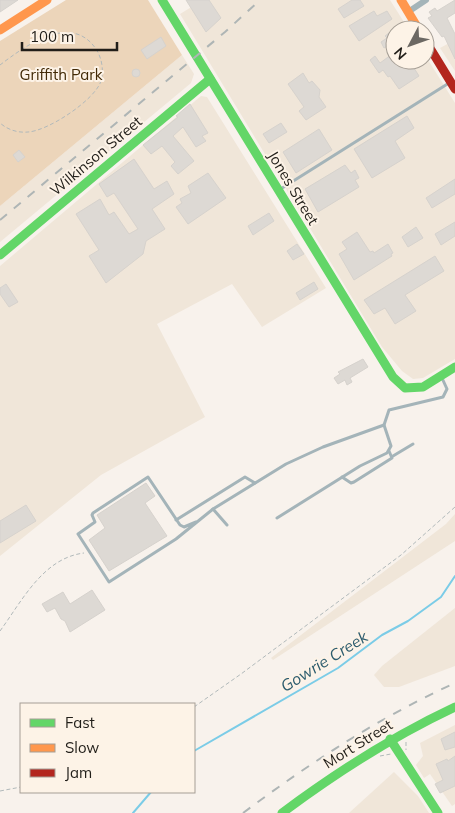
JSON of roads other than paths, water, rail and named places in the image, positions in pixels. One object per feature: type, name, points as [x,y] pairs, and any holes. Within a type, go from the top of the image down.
[{"type":"street","points":[[0,30],[48,0]]},
{"type":"street","name":"Jones Street","points":[[162,0],[393,377],[405,388],[422,387],[441,376]]},
{"type":"street","points":[[401,0],[413,20]]},
{"type":"street","points":[[408,12],[426,0]]},
{"type":"street","points":[[435,56],[453,86]]},
{"type":"street","name":"Wilkinson Street","points":[[0,255],[210,79]]},
{"type":"street","points":[[441,376],[455,367]]},
{"type":"street","name":"Mort Street","points":[[282,813],[355,760],[390,739],[455,707]]},
{"type":"street","points":[[390,739],[438,813]]},
{"type":"lane","points":[[278,190],[453,86]]},
{"type":"lane","points":[[278,518],[342,477],[389,451],[391,446],[384,425],[386,414],[393,408],[443,397],[447,389],[441,376]]},
{"type":"lane","points":[[196,522],[184,527],[176,520],[148,477],[91,514],[95,522],[78,534],[109,582],[166,546],[213,509],[255,483],[311,452],[384,425]]},
{"type":"lane","points":[[342,477],[351,483],[413,444]]},
{"type":"lane","points":[[389,451],[393,456]]},
{"type":"lane","points":[[176,520],[245,477],[255,483]]},
{"type":"lane","points":[[213,509],[227,525]]},
{"type":"waterway","name":"Gowrie Creek","points":[[195,750],[338,668],[382,635],[408,621],[441,597],[455,576]]},
{"type":"waterway","name":"Gowrie Creek","points":[[133,813],[150,793]]},
{"type":"railway","points":[[0,220],[225,32],[260,0]]},
{"type":"railway","points":[[243,813],[345,742],[399,711],[455,683]]},
{"type":"park label","name":"Griffith Park","points":[[61,75]]}]
